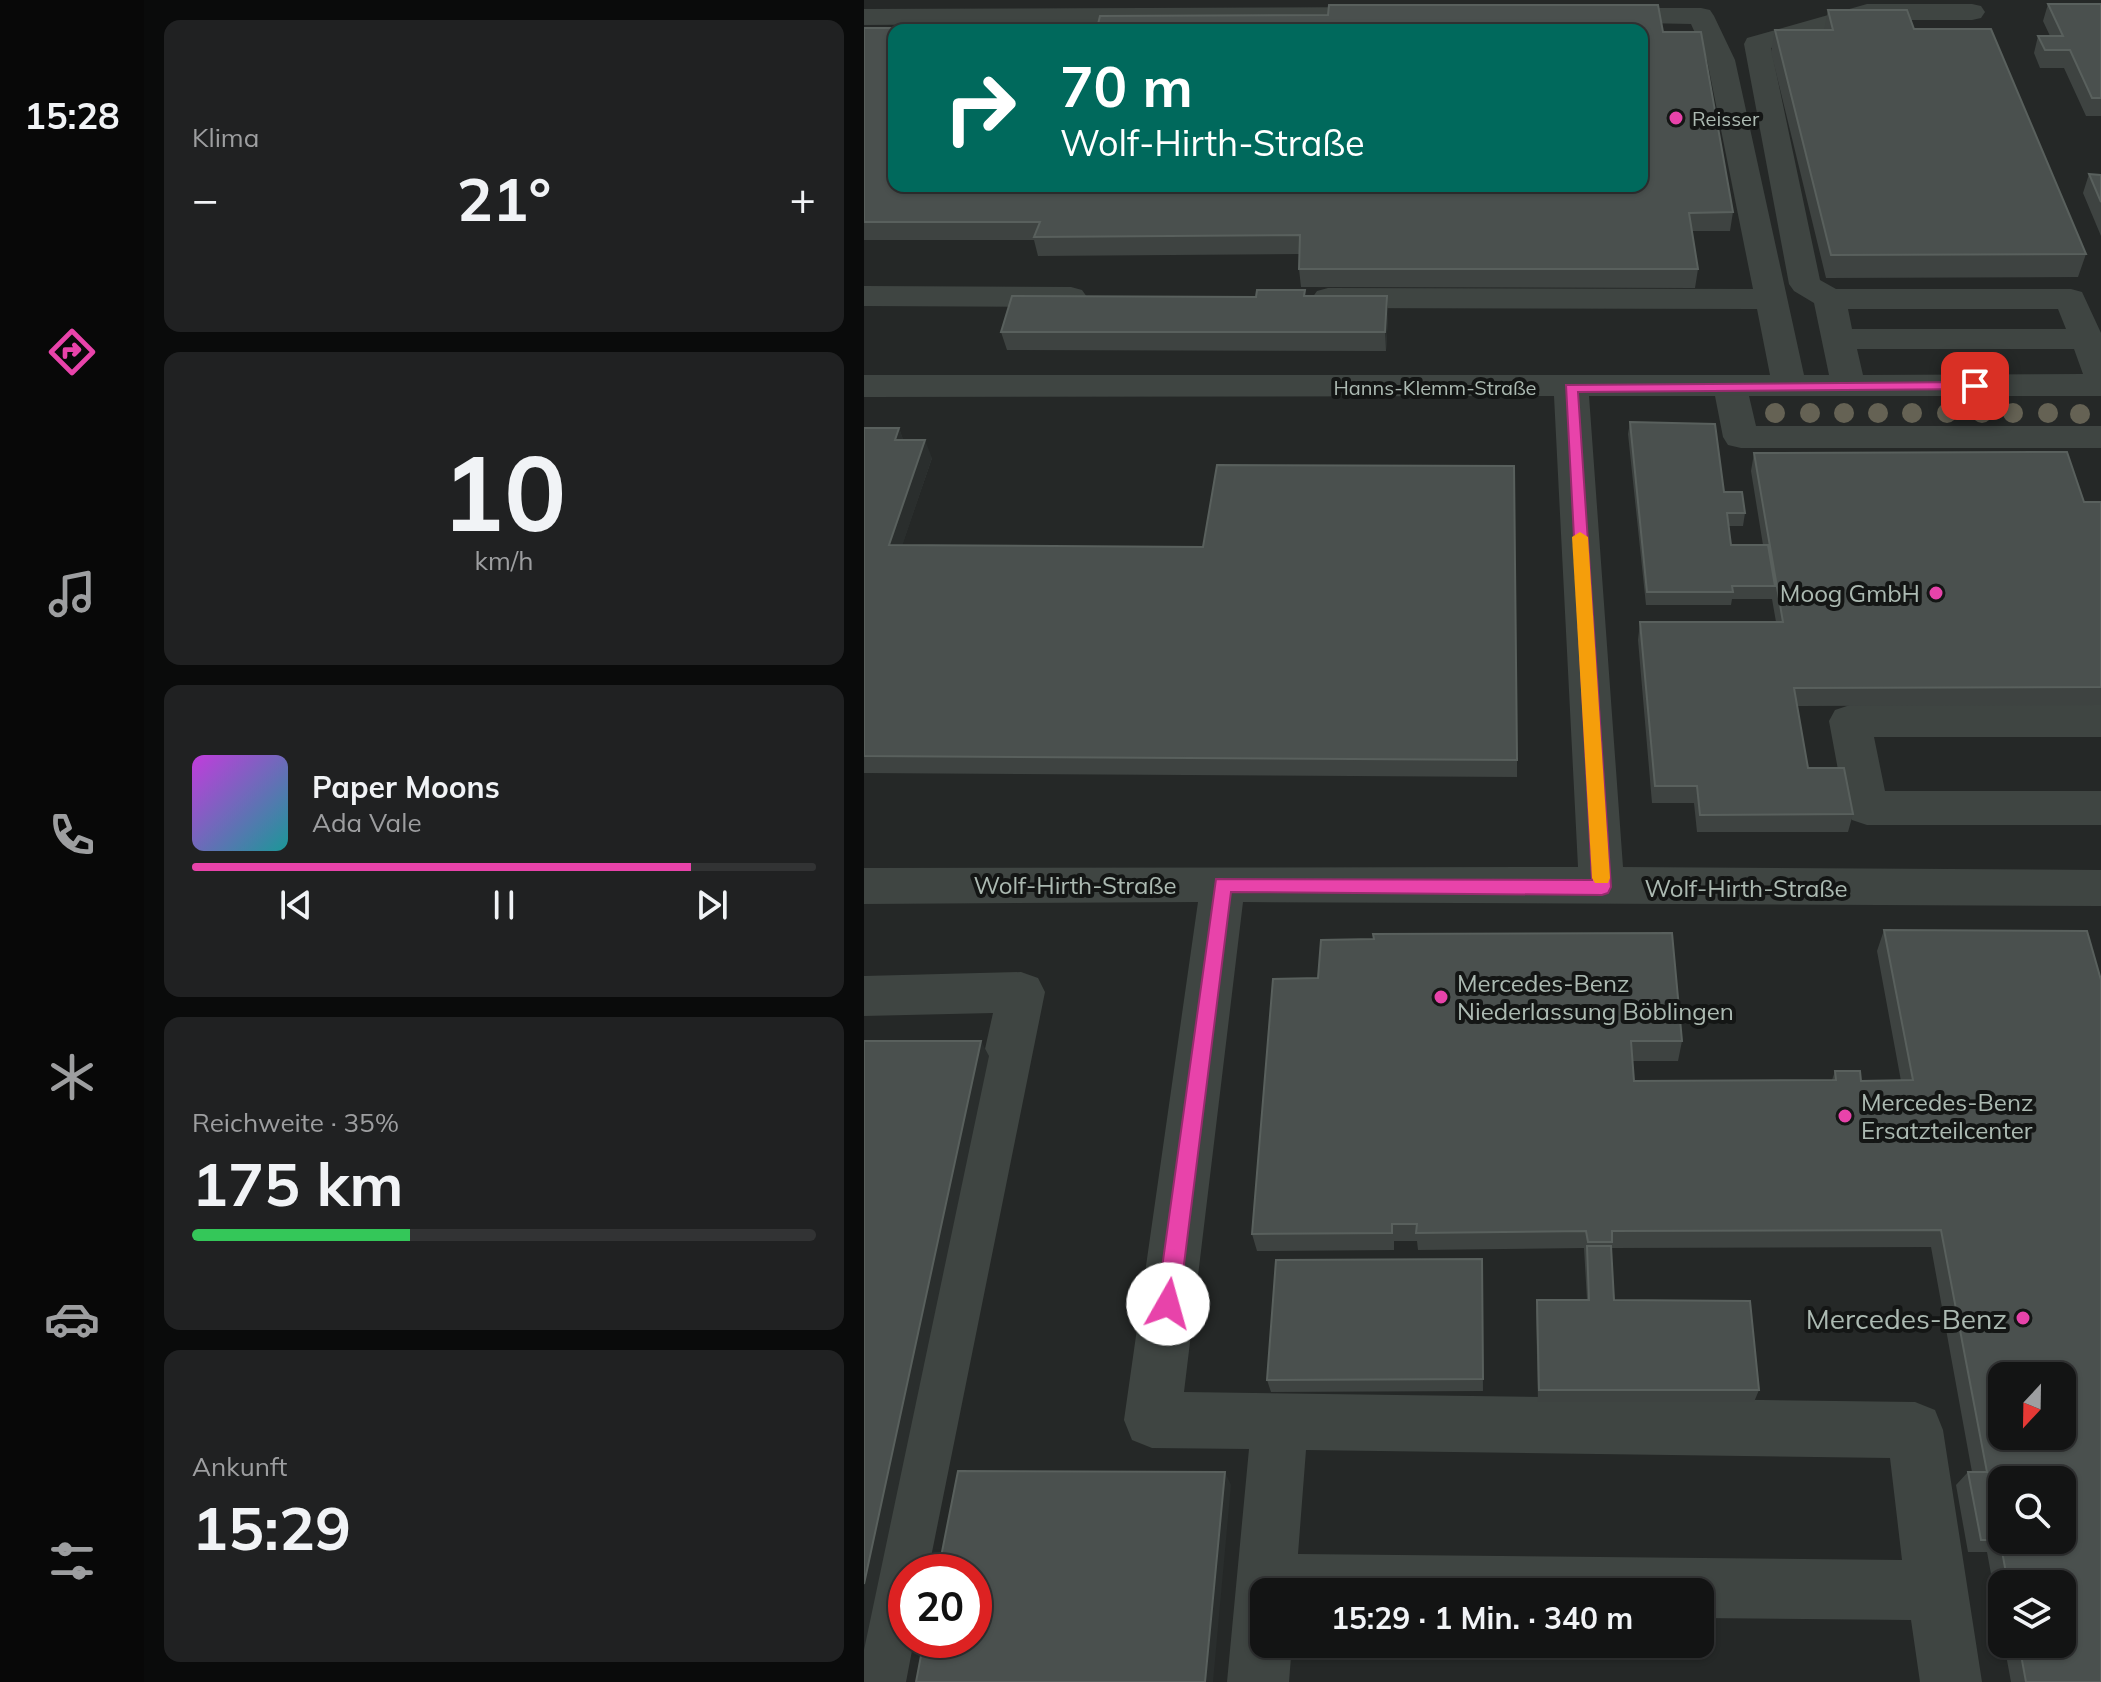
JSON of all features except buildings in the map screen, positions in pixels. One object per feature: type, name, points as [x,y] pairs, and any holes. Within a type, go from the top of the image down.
[{"type":"street","points":[[1972,12],[1867,12],[1757,44],[1805,284],[1829,299],[2071,299],[2101,376]]},
{"type":"street","points":[[864,17],[1415,15]]},
{"type":"street","points":[[1574,15],[1701,16],[1721,60],[1790,387]]},
{"type":"street","points":[[864,296],[1103,297]]},
{"type":"street","points":[[1294,298],[1771,299]]},
{"type":"street","points":[[1829,299],[1849,387]]},
{"type":"street","points":[[1838,339],[2087,339]]},
{"type":"street","name":"Hanns-Klemm-Straße","points":[[864,386],[1571,388],[2101,385]]},
{"type":"street","points":[[1730,387],[1741,437],[2101,437]]},
{"type":"street","points":[[1571,388],[1602,887]]},
{"type":"street","points":[[2101,721],[1850,721],[1867,808],[2101,808]]},
{"type":"street","points":[[1223,884],[1152,1420],[1915,1430],[1951,1682]]},
{"type":"street","name":"Wolf-Hirth-Straße","points":[[864,886],[1223,884],[2101,888]]},
{"type":"street","points":[[864,996],[1021,992],[875,1682]]},
{"type":"street","points":[[1266,1578],[1280,1421]]},
{"type":"street","points":[[1714,1591],[1936,1590]]},
{"type":"street","points":[[1258,1682],[1260,1658]]},
{"type":"shaded area","points":[[864,0],[2101,0],[2101,1682],[864,1682]]},
{"type":"slow traffic","points":[[1580,537],[1601,878]]},
{"type":"place","name":"Reisser","points":[[1676,118]]},
{"type":"place","name":"Moog GmbH","points":[[1936,593]]},
{"type":"place","name":"Mercedes-Benz Niederlassung Böblingen","points":[[1441,997]]},
{"type":"place","name":"Mercedes-Benz Ersatzteilcenter","points":[[1845,1116]]},
{"type":"place","name":"Mercedes-Benz","points":[[2023,1318]]},
{"type":"route","points":[[1168,1304],[1223,884],[1602,887],[1571,388],[1975,386]]}]
